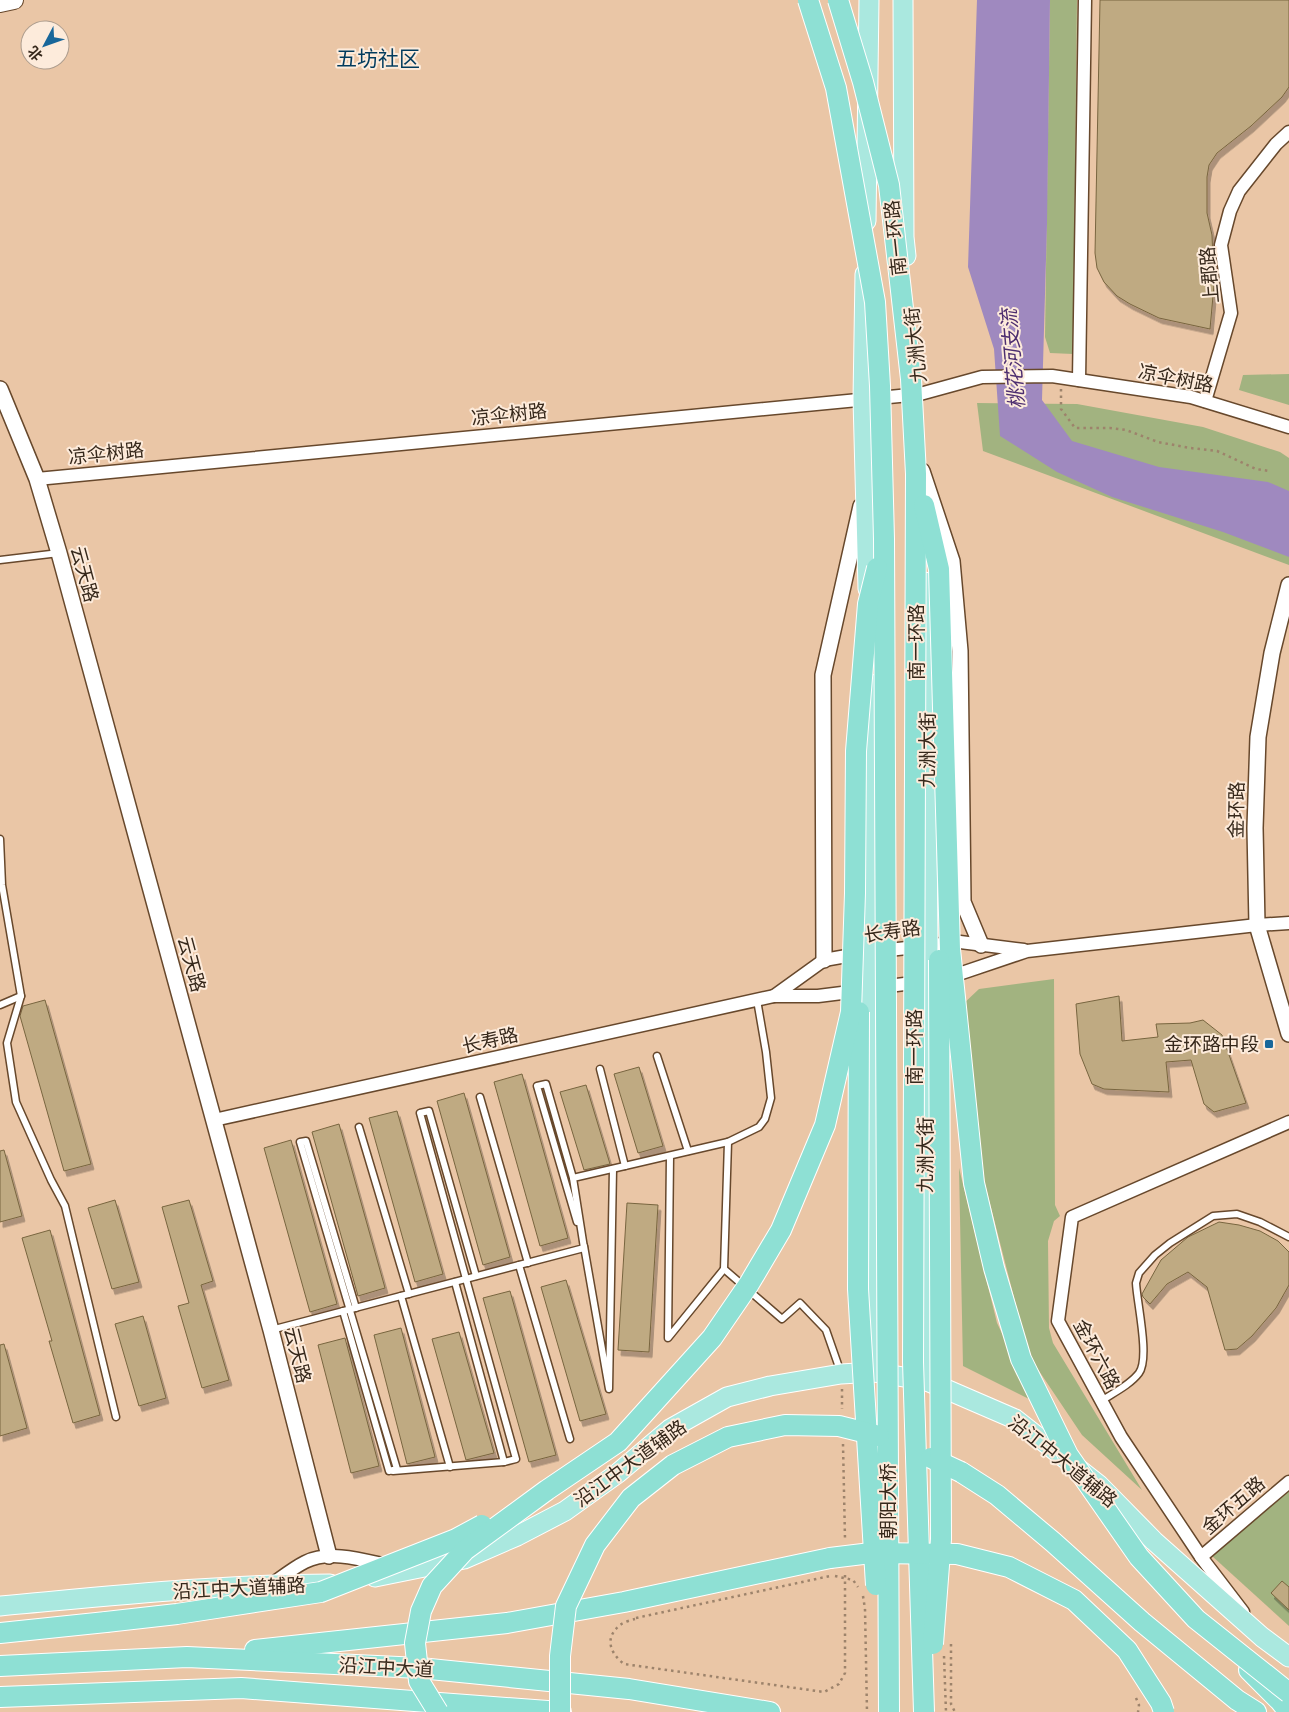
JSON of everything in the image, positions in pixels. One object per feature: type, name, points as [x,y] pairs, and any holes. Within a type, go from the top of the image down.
[{"type":"highway","name":"南一环路","points":[[808,0],[836,88],[875,302],[880,386],[884,539],[887,1290]]},
{"type":"highway","name":"南一环路","points":[[838,0],[863,82],[889,185],[911,379],[919,473],[913,1292]]},
{"type":"highway","points":[[919,473],[940,569],[950,949],[974,1183],[990,1249],[1021,1359],[1068,1455],[1138,1557],[1196,1619],[1289,1712]]},
{"type":"highway","points":[[438,1712],[419,1681],[416,1643],[421,1611],[432,1586],[465,1550],[547,1490],[618,1442],[712,1338],[749,1284],[782,1230],[825,1125],[851,1012],[855,893],[856,751],[868,604],[884,539]]},
{"type":"highway","points":[[925,577],[938,687],[941,1289],[941,1539],[926,1712]]},
{"type":"highway","points":[[870,678],[862,755],[858,1288],[879,1649],[888,1712]]},
{"type":"highway","name":"朝阳大桥","points":[[887,1290],[888,1712]]},
{"type":"highway","name":"朝阳大桥","points":[[913,1292],[913,1362],[926,1712]]},
{"type":"highway","points":[[561,1712],[560,1656],[566,1606],[595,1545],[631,1498],[673,1465],[728,1436],[785,1424],[840,1426],[888,1438],[961,1472],[996,1495],[1053,1542],[1142,1622],[1237,1700],[1256,1712]]},
{"type":"highway","points":[[0,1634],[177,1614],[321,1592],[456,1539],[547,1490]]},
{"type":"highway","points":[[186,1657],[346,1642],[507,1623],[624,1602],[830,1558],[871,1553],[958,1554],[1009,1567],[1074,1600],[1127,1650],[1161,1703],[1164,1712]]},
{"type":"highway","points":[[1196,1619],[1289,1693]]},
{"type":"highway","name":"沿江中大道","points":[[0,1666],[186,1657],[430,1669],[629,1689],[770,1712]]},
{"type":"highway","name":"沿江中大道","points":[[0,1697],[241,1688],[561,1712]]},
{"type":"main road","points":[[0,3],[14,0]]},
{"type":"main road","points":[[869,0],[863,399],[870,678],[868,953],[872,1054],[874,1372]]},
{"type":"main road","name":"九洲大街","points":[[902,0],[904,237],[920,394],[919,473],[925,577],[928,945],[925,1075],[927,1381]]},
{"type":"main road","name":"沿江中大道辅路","points":[[0,1606],[126,1594],[271,1584],[336,1584],[464,1559],[517,1536],[565,1511],[618,1473],[670,1429],[727,1397],[770,1386],[841,1374],[874,1372],[927,1381],[1015,1419],[1099,1485],[1154,1541],[1262,1637],[1289,1657]]},
{"type":"street","points":[[1079,380],[1085,0]]},
{"type":"street","name":"上郡路","points":[[1205,401],[1231,313],[1221,245],[1230,211],[1239,192],[1276,144],[1289,132]]},
{"type":"street","name":"凉伞树路","points":[[38,479],[920,394],[982,377],[1057,377],[1190,397],[1289,427]]},
{"type":"street","name":"云天路","points":[[0,389],[38,479],[59,553],[271,1330],[329,1556]]},
{"type":"street","points":[[919,473],[952,560],[960,651],[963,902],[981,945]]},
{"type":"street","points":[[824,960],[823,674],[866,485]]},
{"type":"street","name":"金环路","points":[[1289,585],[1272,653],[1258,737],[1255,828],[1258,925],[1289,1034]]},
{"type":"street","name":"长寿路","points":[[214,1120],[774,996],[818,996],[847,993],[946,978],[1027,951],[1289,923]]},
{"type":"street","name":"长寿路","points":[[774,996],[824,960],[960,942],[1027,951]]},
{"type":"street","name":"金环六路","points":[[1262,1637],[1202,1557],[1121,1437],[1058,1321],[1072,1217],[1289,1122]]},
{"type":"street","name":"金环五路","points":[[1202,1557],[1289,1482]]},
{"type":"street","points":[[271,1584],[306,1562],[329,1556],[360,1559],[408,1570]]},
{"type":"lane","points":[[0,560],[59,553]]},
{"type":"lane","points":[[0,839],[2,884],[21,996],[8,1043],[16,1102],[51,1180],[65,1206],[116,1417]]},
{"type":"lane","points":[[0,1005],[21,996]]},
{"type":"lane","points":[[573,1178],[728,1142],[759,1127],[765,1119],[771,1098],[766,1052],[756,1000]]},
{"type":"lane","points":[[657,1056],[688,1152]]},
{"type":"lane","points":[[600,1069],[625,1166]]},
{"type":"lane","points":[[584,1248],[537,1086],[546,1084],[573,1178],[610,1389],[613,1169]]},
{"type":"lane","points":[[480,1097],[528,1263]]},
{"type":"lane","points":[[389,1472],[504,1462],[516,1459],[420,1113],[429,1111],[476,1276]]},
{"type":"lane","points":[[359,1127],[409,1294]]},
{"type":"lane","points":[[353,1309],[300,1142],[306,1141],[353,1309],[397,1469],[389,1472]]},
{"type":"lane","points":[[670,1156],[668,1338],[724,1269],[728,1142]]},
{"type":"lane","points":[[1101,1401],[1140,1372],[1144,1350],[1136,1283],[1140,1273],[1155,1255],[1170,1243],[1213,1216],[1237,1214],[1260,1222],[1289,1237]]},
{"type":"lane","points":[[271,1330],[584,1248]]},
{"type":"lane","points":[[519,1265],[570,1439]]},
{"type":"lane","points":[[724,1269],[782,1319],[800,1303],[826,1330],[841,1374]]},
{"type":"lane","points":[[455,1282],[504,1462]]},
{"type":"lane","points":[[401,1296],[450,1467]]},
{"type":"lane","points":[[343,1312],[389,1472]]},
{"type":"path","points":[[1057,377],[1061,409],[1075,428],[1126,430],[1158,442],[1217,451],[1256,469],[1270,471]]},
{"type":"path","points":[[636,1618],[833,1576],[852,1580],[863,1592],[867,1712]]},
{"type":"path","points":[[1133,1693],[1139,1705],[1138,1712]]},
{"type":"green space","points":[[1050,0],[1077,0],[1073,354],[1050,353],[1045,337]]},
{"type":"green space","points":[[1289,374],[1289,405],[1239,390],[1243,375]]},
{"type":"green space","points":[[977,403],[1077,404],[1203,427],[1280,452],[1289,458],[1289,565],[983,451]]},
{"type":"green space","points":[[1054,979],[1055,1205],[1060,1216],[1054,1221],[1048,1241],[1049,1328],[1053,1343],[1142,1490],[1082,1435],[1029,1356],[985,1184],[961,1006],[979,989]]},
{"type":"green space","points":[[959,1168],[997,1323],[1035,1402],[963,1366]]},
{"type":"green space","points":[[1289,1491],[1289,1626],[1212,1556]]},
{"type":"water","name":"桃花河支流","points":[[977,0],[1050,0],[1042,400],[1072,441],[1159,467],[1268,482],[1289,491],[1289,557],[1223,532],[1112,497],[1057,472],[1000,436],[994,349],[968,267]]},
{"type":"building","points":[[1100,0],[1289,0],[1289,87],[1282,97],[1251,126],[1217,153],[1209,165],[1207,213],[1212,235],[1214,285],[1210,329],[1159,318],[1130,304],[1117,296],[1104,282],[1097,268],[1095,253]]},
{"type":"building","points":[[1119,996],[1122,1041],[1158,1037],[1156,1024],[1190,1023],[1203,1020],[1222,1035],[1246,1103],[1214,1112],[1204,1104],[1191,1060],[1166,1062],[1169,1092],[1104,1089],[1092,1084],[1080,1054],[1076,1004]]},
{"type":"building","points":[[45,1000],[91,1164],[64,1171],[20,1016],[23,1006]]},
{"type":"building","points":[[639,1067],[663,1146],[638,1153],[614,1074]]},
{"type":"building","points":[[522,1074],[568,1238],[540,1246],[494,1082]]},
{"type":"building","points":[[586,1085],[610,1164],[584,1170],[560,1092]]},
{"type":"building","points":[[464,1093],[510,1257],[483,1265],[437,1101]]},
{"type":"building","points":[[397,1111],[443,1274],[415,1282],[369,1118]]},
{"type":"building","points":[[339,1124],[385,1288],[358,1296],[312,1132]]},
{"type":"building","points":[[291,1140],[337,1304],[310,1312],[264,1148]]},
{"type":"building","points":[[4,1150],[22,1216],[0,1222],[0,1151]]},
{"type":"building","points":[[115,1200],[139,1282],[112,1289],[88,1208]]},
{"type":"building","points":[[189,1200],[213,1281],[201,1285],[229,1380],[202,1388],[178,1306],[189,1303],[162,1207]]},
{"type":"building","points":[[627,1203],[658,1205],[649,1352],[618,1350]]},
{"type":"building","points":[[1219,1222],[1260,1231],[1278,1241],[1289,1252],[1289,1285],[1276,1308],[1252,1336],[1237,1349],[1225,1350],[1207,1287],[1188,1272],[1167,1284],[1150,1304],[1142,1294],[1161,1260],[1188,1237]]},
{"type":"building","points":[[50,1230],[100,1415],[73,1423],[49,1341],[52,1341],[22,1238]]},
{"type":"building","points":[[566,1280],[606,1414],[580,1421],[541,1287]]},
{"type":"building","points":[[510,1291],[556,1455],[529,1462],[483,1298]]},
{"type":"building","points":[[143,1316],[166,1398],[139,1406],[115,1324]]},
{"type":"building","points":[[401,1328],[435,1457],[407,1464],[374,1335]]},
{"type":"building","points":[[459,1332],[494,1453],[466,1460],[432,1339]]},
{"type":"building","points":[[345,1338],[379,1466],[351,1473],[318,1345]]},
{"type":"building","points":[[4,1344],[27,1428],[0,1436],[0,1345]]},
{"type":"building","points":[[1282,1581],[1289,1587],[1289,1610],[1271,1593]]},
{"type":"place","name":"金环路中段","points":[[1269,1044]]},
{"type":"district","name":"五坊社区","points":[[378,59]]}]
